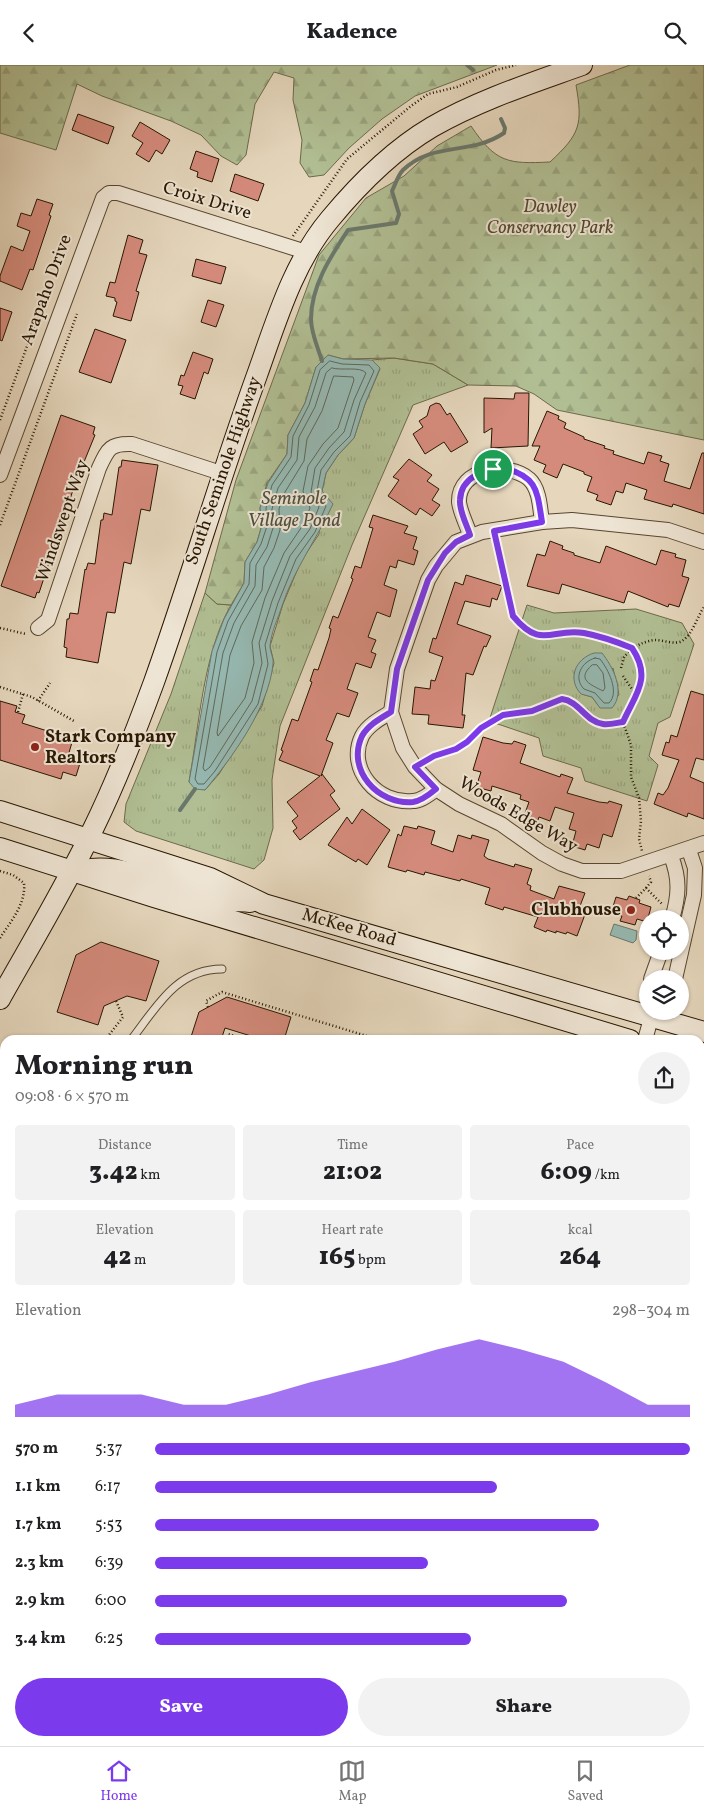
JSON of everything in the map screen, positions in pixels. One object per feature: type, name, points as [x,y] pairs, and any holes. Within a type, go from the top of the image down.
[{"type":"main road","name":"South Seminole Highway","points":[[0,999],[88,840],[154,682],[222,473],[275,323],[306,251],[329,220],[379,166],[432,127],[462,111],[582,65]]},
{"type":"main road","name":"McKee Road","points":[[0,811],[210,878],[264,904],[650,1024],[704,1032]]},
{"type":"main road","name":"McKee Road","points":[[0,848],[613,1035]]},
{"type":"main road","points":[[72,871],[102,868],[127,873],[212,898],[264,904]]},
{"type":"street","name":"Croix Drive","points":[[99,203],[109,193],[118,193],[306,251]]},
{"type":"street","name":"Arapaho Drive","points":[[0,475],[99,203]]},
{"type":"street","name":"Windswept Way","points":[[38,628],[48,621],[99,468],[109,449],[119,443],[132,444],[222,473]]},
{"type":"street","points":[[470,535],[459,502],[461,492],[473,477],[493,469],[504,468],[519,472],[530,479],[537,491],[542,522]]},
{"type":"street","name":"Woods Edge Way","points":[[704,542],[668,530],[572,521],[542,522],[470,535],[456,542],[445,553],[428,580],[397,669],[391,712],[403,748],[415,767],[436,789],[458,804],[501,824],[542,853],[582,871],[621,871],[689,850],[704,843]]},
{"type":"street","name":"Woods Edge Way","points":[[391,712],[376,721],[362,735],[358,750],[359,766],[365,780],[375,790],[394,800],[414,802],[436,789]]},
{"type":"street","points":[[685,910],[694,895],[695,868],[689,850]]},
{"type":"street","points":[[671,856],[677,871],[679,910]]},
{"type":"lane","points":[[135,1035],[172,988],[188,976],[205,969],[222,969]]},
{"type":"path","points":[[0,420],[41,308]]},
{"type":"path","points":[[0,525],[77,314]]},
{"type":"path","points":[[0,408],[4,409]]},
{"type":"path","points":[[494,531],[513,616],[522,627],[544,636],[583,633],[632,648],[643,669],[641,686],[623,722],[631,745],[631,777],[638,798],[641,821],[639,839],[644,864]]},
{"type":"path","points":[[620,667],[624,657],[632,648],[645,641],[682,641],[692,629],[704,607]]},
{"type":"path","points":[[0,628],[17,630],[28,635],[38,628]]},
{"type":"path","points":[[623,676],[636,695]]},
{"type":"path","points":[[38,701],[50,683]]},
{"type":"path","points":[[0,687],[23,694],[74,721]]},
{"type":"path","points":[[18,713],[23,694]]},
{"type":"path","points":[[415,767],[434,756],[456,749],[467,742],[481,728],[503,715],[532,711],[562,699],[571,702],[594,721],[602,724],[623,722]]},
{"type":"path","points":[[0,871],[13,875],[24,883],[25,894],[0,938]]},
{"type":"path","points":[[636,899],[646,888],[669,910]]},
{"type":"path","points":[[208,1007],[206,1001],[222,992],[364,1035]]},
{"type":"path","points":[[109,1035],[123,1017],[116,1001]]},
{"type":"green space","points":[[0,65],[497,65],[415,96],[382,119],[349,148],[324,175],[309,177],[300,163],[302,140],[293,100],[294,78],[274,72],[255,104],[246,155],[237,165],[221,156],[201,135],[171,121],[102,96],[77,84],[56,150],[0,133]]},
{"type":"green space","name":"Dawley Conservancy Park","points":[[630,65],[704,65],[704,440],[557,410],[534,394],[516,386],[468,385],[433,364],[394,358],[343,359],[328,355],[316,367],[305,403],[288,435],[287,454],[267,483],[260,508],[262,525],[257,542],[245,562],[244,583],[231,605],[217,604],[205,593],[236,480],[319,255],[366,198],[404,176],[437,146],[471,126],[488,148],[504,159],[523,162],[550,162],[568,144],[577,128],[579,110],[576,85]]},
{"type":"green space","points":[[394,358],[433,364],[468,385],[413,405],[352,545],[280,726],[272,780],[273,828],[264,860],[254,869],[136,831],[124,822],[126,804],[171,694],[205,593],[217,604],[231,605],[214,645],[208,668],[189,782],[205,790],[219,774],[262,706],[274,663],[270,646],[283,604],[301,561],[319,534],[322,491],[326,473],[338,455],[354,438],[365,404],[380,369],[372,360]]},
{"type":"green space","points":[[527,605],[554,613],[636,609],[682,623],[694,644],[670,717],[658,723],[649,756],[658,765],[647,801],[585,781],[581,768],[543,756],[539,738],[489,721]],"holes":[[[613,668],[619,695],[598,705],[592,697],[582,694]]]},
{"type":"water","name":"Seminole Village Pond","points":[[328,355],[343,359],[372,360],[380,368],[365,404],[354,438],[338,455],[326,473],[322,491],[333,504],[287,592],[270,646],[273,664],[270,680],[257,714],[248,731],[205,790],[195,789],[189,782],[212,651],[224,619],[244,583],[245,562],[257,542],[262,525],[260,508],[268,483],[287,454],[288,435],[305,403],[316,367]]},
{"type":"water","points":[[594,653],[602,653],[614,672],[618,695],[612,708],[600,708],[592,697],[581,694],[574,682],[575,670],[578,665],[587,656]]},
{"type":"water","points":[[614,924],[637,931],[636,940],[633,943],[610,935]]},
{"type":"building","points":[[78,114],[114,127],[108,144],[72,130]]},
{"type":"building","points":[[140,122],[170,140],[162,154],[156,150],[149,162],[136,154],[143,143],[132,136]]},
{"type":"building","points":[[196,151],[219,159],[212,182],[197,177],[198,172],[190,169]]},
{"type":"building","points":[[235,174],[264,184],[258,201],[230,191]]},
{"type":"building","points":[[37,199],[53,204],[49,215],[51,216],[33,270],[30,269],[22,290],[0,281],[0,276],[11,246],[23,251],[30,231],[17,226],[21,213],[31,216]]},
{"type":"building","points":[[128,235],[143,240],[139,253],[147,255],[136,291],[139,292],[131,321],[113,316],[117,302],[115,298],[106,296],[110,282],[115,283]]},
{"type":"building","points":[[196,259],[226,267],[221,284],[192,276]]},
{"type":"building","points":[[208,300],[224,305],[216,327],[201,322]]},
{"type":"building","points":[[0,308],[12,312],[2,341],[0,340]]},
{"type":"building","points":[[95,329],[126,340],[111,383],[79,372]]},
{"type":"building","points":[[193,352],[213,359],[208,374],[204,372],[195,399],[180,394],[183,386],[178,385],[181,375],[184,376]]},
{"type":"building","points":[[515,393],[529,393],[528,446],[491,448],[492,428],[484,433],[484,398],[514,399]]},
{"type":"building","points":[[436,403],[440,404],[447,415],[450,413],[468,442],[451,452],[444,442],[425,454],[413,434],[423,427],[419,421],[427,416],[430,406]]},
{"type":"building","points":[[547,411],[559,416],[558,419],[566,423],[564,428],[584,437],[584,439],[605,446],[604,448],[614,451],[613,454],[644,464],[648,452],[662,456],[660,461],[669,464],[664,481],[690,489],[702,453],[704,453],[704,514],[673,504],[672,507],[644,499],[647,490],[626,483],[623,493],[616,491],[611,505],[596,500],[598,495],[587,491],[592,477],[584,474],[584,472],[563,464],[557,478],[543,472],[546,465],[534,460],[540,446],[532,446]]},
{"type":"building","points":[[61,415],[95,427],[93,434],[95,435],[75,484],[39,593],[37,592],[35,598],[1,586]]},
{"type":"building","points":[[409,459],[432,475],[427,481],[439,489],[432,500],[440,505],[432,516],[420,508],[416,515],[388,496],[399,480],[393,477]]},
{"type":"building","points":[[122,460],[158,465],[150,511],[141,509],[131,564],[124,562],[115,613],[107,612],[98,663],[66,657],[67,648],[64,647],[67,619],[69,619],[70,613],[78,614],[85,569],[88,563],[95,564],[101,520],[103,520],[104,513],[112,515],[119,467],[121,467]]},
{"type":"building","points":[[373,515],[408,526],[404,533],[417,537],[413,549],[418,551],[414,565],[398,560],[396,568],[390,566],[384,585],[397,590],[390,617],[377,612],[368,637],[376,640],[371,652],[376,654],[371,668],[356,663],[347,689],[358,693],[349,717],[337,713],[326,740],[333,743],[321,776],[322,774],[335,791],[330,795],[340,809],[300,840],[293,831],[297,828],[292,821],[298,816],[287,802],[320,776],[279,760],[283,751],[281,750],[292,719],[298,721],[312,682],[310,681],[314,669],[318,670],[329,638],[331,629],[329,628],[333,616],[338,618],[353,579],[351,578],[355,566],[361,568],[373,528],[369,527]]},
{"type":"building","points":[[550,541],[563,546],[562,549],[574,553],[574,555],[600,563],[606,546],[656,565],[661,550],[676,554],[675,557],[686,560],[682,576],[689,578],[679,607],[669,604],[668,607],[628,591],[624,603],[562,584],[559,594],[527,586],[537,554],[545,556]]},
{"type":"building","points":[[466,575],[502,586],[497,600],[492,598],[490,607],[465,601],[457,624],[491,636],[486,647],[484,646],[473,675],[466,673],[462,715],[465,715],[463,728],[428,724],[429,715],[412,714],[415,687],[430,689],[431,680],[435,681],[443,657],[429,652],[433,638],[436,639],[455,582],[463,585]]},
{"type":"building","points":[[691,691],[704,695],[704,760],[696,758],[690,777],[704,783],[704,819],[688,813],[687,817],[654,804],[658,793],[663,795],[668,788],[679,760],[662,755],[666,742],[669,743],[671,735],[677,737]]},
{"type":"building","name":"Stark Company Realtors","points":[[0,701],[17,706],[15,712],[25,715],[22,723],[73,739],[68,756],[81,760],[76,776],[63,772],[61,779],[0,760]]},
{"type":"building","points":[[483,737],[503,743],[512,744],[514,741],[526,745],[520,763],[560,777],[561,774],[573,778],[567,793],[599,802],[608,803],[609,801],[622,805],[612,837],[603,834],[599,848],[587,844],[585,850],[572,846],[576,831],[569,829],[574,813],[555,807],[550,821],[539,817],[538,820],[524,816],[529,802],[520,799],[521,795],[492,786],[491,791],[476,787],[481,772],[473,770]]},
{"type":"building","points":[[362,809],[390,830],[367,865],[358,859],[356,862],[328,845],[347,817],[352,824]]},
{"type":"building","points":[[404,826],[417,829],[418,826],[435,831],[431,844],[453,852],[458,835],[471,839],[472,835],[489,840],[484,856],[514,867],[515,864],[532,869],[527,884],[531,886],[530,890],[554,899],[559,886],[585,893],[580,906],[587,909],[577,936],[567,932],[566,934],[556,931],[556,933],[547,930],[546,932],[534,927],[538,917],[504,907],[503,910],[485,904],[490,888],[461,879],[460,881],[425,872],[424,875],[388,867],[398,834],[401,836]]},
{"type":"building","name":"Clubhouse","points":[[629,896],[640,900],[639,903],[651,907],[650,910],[639,910],[639,920],[637,919],[635,925],[620,921],[622,916],[611,913],[616,897],[627,900]]},
{"type":"building","points":[[101,942],[159,961],[146,1001],[127,996],[104,1006],[98,1025],[57,1012],[76,955]]},
{"type":"building","points":[[227,997],[291,1017],[286,1035],[248,1035],[225,1028],[223,1035],[192,1035],[199,1012]]},
{"type":"waterway","points":[[467,65],[473,70]]},
{"type":"waterway","points":[[322,361],[312,330],[311,319],[314,295],[323,272],[348,230],[396,223],[399,214],[392,191],[403,170],[427,155],[491,140],[504,133],[505,128],[501,119]]},
{"type":"waterway","points":[[180,810],[195,789]]},
{"type":"place","name":"Stark Company Realtors","points":[[35,747]]},
{"type":"place","name":"Clubhouse","points":[[631,910]]},
{"type":"route","points":[[504,468],[519,472],[530,479],[537,491],[542,522],[494,531],[513,616],[522,627],[544,636],[583,633],[632,648],[640,659],[643,669],[641,686],[623,722],[602,724],[594,721],[566,699],[532,711],[503,715],[481,728],[467,742],[456,749],[434,756],[415,767],[436,789],[414,802],[394,800],[375,790],[365,780],[359,766],[358,750],[362,735],[376,721],[391,712],[397,669],[428,580],[445,553],[456,542],[470,535],[459,502],[461,492],[467,482],[473,477],[481,472],[493,469],[504,468]]}]
